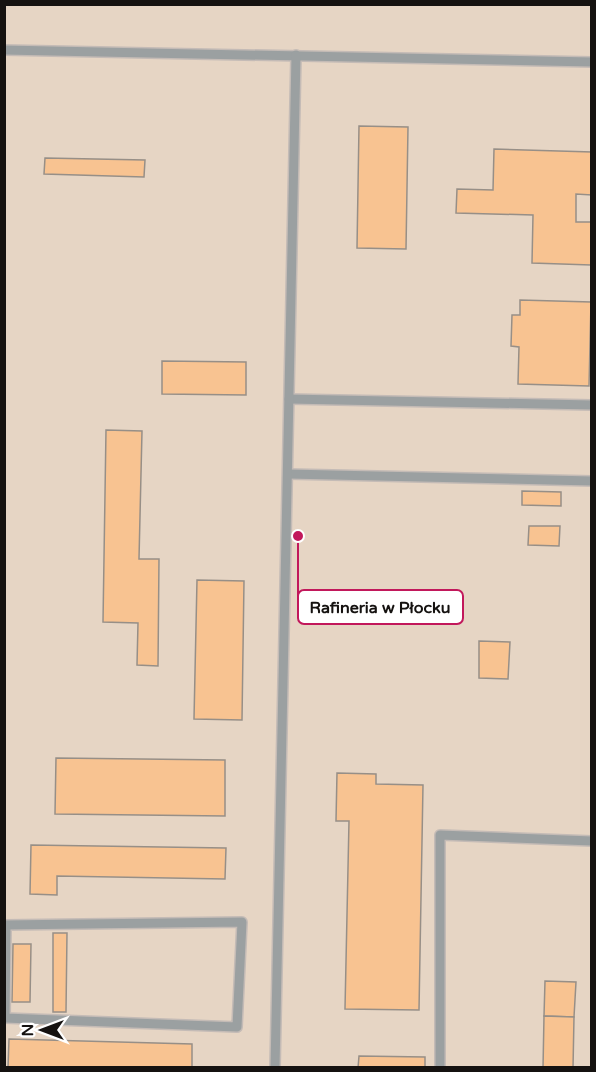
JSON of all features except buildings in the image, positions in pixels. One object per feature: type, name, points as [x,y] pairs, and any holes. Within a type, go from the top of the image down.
[{"type":"lane","points":[[4,50],[591,62]]},
{"type":"lane","points":[[275,1068],[296,55]]},
{"type":"lane","points":[[289,399],[591,405]]},
{"type":"lane","points":[[288,474],[591,481]]},
{"type":"lane","points":[[440,1068],[440,835],[591,841]]},
{"type":"lane","points":[[242,922],[237,1027],[5,1018],[5,925],[242,922]]},
{"type":"shaded area","points":[[5,5],[591,5],[591,1067],[5,1067]]},
{"type":"place","name":"Rafineria w Płocku","points":[[298,536]]}]
